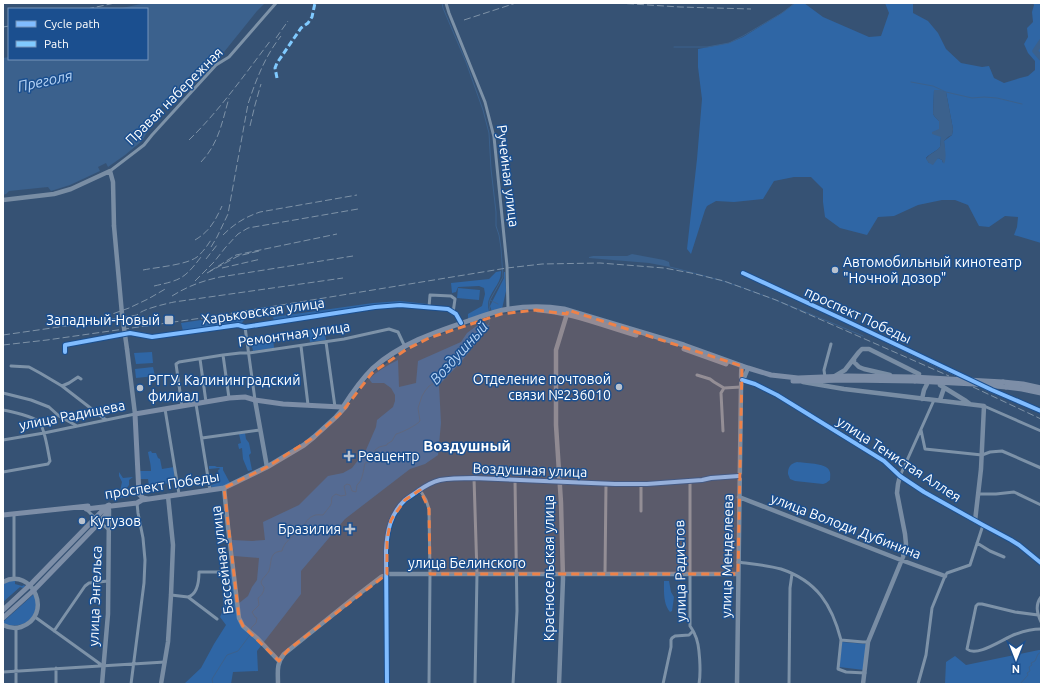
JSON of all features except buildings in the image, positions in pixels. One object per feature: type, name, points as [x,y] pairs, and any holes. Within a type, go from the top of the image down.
[{"type":"main road","name":"проспект Победы","points":[[3,515],[137,503],[142,500],[224,488],[267,467],[304,445],[342,412],[372,373],[386,362],[429,338],[490,315],[508,311],[545,307],[557,308],[684,345],[769,378],[799,382],[914,379],[1023,384],[1041,388]]},
{"type":"main road","name":"проспект Победы","points":[[344,405],[370,371],[386,358],[428,335],[462,325]]},
{"type":"main road","name":"проспект Победы","points":[[745,369],[788,378],[892,376],[914,379]]},
{"type":"main road","name":"проспект Победы","points":[[1004,384],[1041,394]]},
{"type":"main road","name":"улица Радищева","points":[[135,414],[229,398],[245,397],[283,404],[335,407],[341,407],[344,405]]},
{"type":"main road","points":[[335,407],[337,410],[337,416]]},
{"type":"main road","points":[[135,414],[139,494],[143,498],[148,499]]},
{"type":"main road","name":"проспект Победы","points":[[108,506],[133,501],[139,494]]},
{"type":"main road","points":[[3,618],[34,590],[98,520],[108,506]]},
{"type":"main road","points":[[3,610],[98,520]]},
{"type":"street","name":"Правая набережная","points":[[3,200],[54,194],[71,190],[110,171],[144,145],[216,66],[229,57],[276,3]]},
{"type":"street","name":"Ручейная улица","points":[[446,3],[484,102],[494,137],[507,266],[508,311]]},
{"type":"street","points":[[110,171],[113,182],[114,226],[122,314],[135,414]]},
{"type":"street","name":"проспект Победы","points":[[743,273],[963,377]]},
{"type":"street","points":[[429,308],[430,295],[451,296],[455,299],[453,313],[456,314],[462,325]]},
{"type":"street","name":"Харьковская улица","points":[[65,352],[65,345],[130,333],[152,337],[238,325],[245,327],[375,307],[400,305],[448,309],[453,313]]},
{"type":"street","name":"Красносельская улица","points":[[559,684],[563,600],[560,482],[556,425],[556,350],[568,312]]},
{"type":"street","points":[[245,327],[255,400],[267,467]]},
{"type":"street","name":"Ремонтная улица","points":[[182,406],[176,364],[179,362],[223,355],[240,353],[249,354],[301,346],[344,339],[389,329],[398,332],[405,347]]},
{"type":"street","points":[[326,342],[335,407]]},
{"type":"street","points":[[825,377],[824,370],[831,344]]},
{"type":"street","points":[[301,346],[308,405]]},
{"type":"street","points":[[833,376],[843,372],[862,349],[869,349],[919,374]]},
{"type":"street","points":[[223,355],[229,398]]},
{"type":"street","points":[[200,359],[206,402]]},
{"type":"street","points":[[854,359],[854,362],[859,367],[892,376]]},
{"type":"street","points":[[11,366],[29,367],[62,386],[106,420]]},
{"type":"street","name":"улица Менделеева","points":[[737,684],[739,476],[742,380],[740,376],[745,369]]},
{"type":"street","points":[[697,375],[710,379],[724,388],[741,387]]},
{"type":"street","points":[[62,386],[78,377],[82,378]]},
{"type":"street","name":"улица Тенистая Аллея","points":[[742,380],[755,384],[778,395],[884,461],[900,476],[924,492],[1011,540],[1041,562]]},
{"type":"street","points":[[844,389],[843,383],[848,380]]},
{"type":"street","points":[[799,382],[984,406],[1041,431]]},
{"type":"street","points":[[922,399],[927,384]]},
{"type":"street","points":[[940,400],[942,386],[970,404]]},
{"type":"street","points":[[723,431],[721,394],[724,388]]},
{"type":"street","points":[[986,388],[1041,411]]},
{"type":"street","points":[[3,393],[31,400],[49,407],[60,416],[77,426]]},
{"type":"street","points":[[863,684],[868,642],[906,544],[898,493],[900,476],[934,400]]},
{"type":"street","points":[[196,404],[210,490]]},
{"type":"street","points":[[975,521],[982,455],[984,406]]},
{"type":"street","points":[[165,409],[179,494]]},
{"type":"street","points":[[3,410],[40,422],[50,461],[49,463],[3,472]]},
{"type":"street","name":"улица Радищева","points":[[3,440],[135,414]]},
{"type":"street","points":[[202,438],[260,430]]},
{"type":"street","points":[[921,430],[925,449],[982,455],[990,452],[1002,451],[1041,468]]},
{"type":"street","name":"Воздушная улица","points":[[387,684],[386,540],[388,529],[395,512],[405,500],[427,485],[451,478],[641,484],[739,476]]},
{"type":"street","points":[[474,478],[477,574],[475,684]]},
{"type":"street","points":[[513,684],[517,611],[515,480]]},
{"type":"street","name":"улица Радистов","points":[[690,481],[690,626],[696,635],[698,647],[700,668],[699,684]]},
{"type":"street","points":[[605,574],[606,484]]},
{"type":"street","points":[[641,484],[641,511]]},
{"type":"street","name":"Бассейная улица","points":[[224,488],[239,618],[243,626],[258,639],[278,663]]},
{"type":"street","points":[[420,490],[429,509],[429,684]]},
{"type":"street","points":[[978,494],[1014,492],[1041,505]]},
{"type":"street","points":[[161,684],[168,642],[173,545],[168,496]]},
{"type":"street","name":"улица Володи Дубинина","points":[[739,497],[945,576]]},
{"type":"street","points":[[131,684],[143,594],[145,560],[137,503]]},
{"type":"street","name":"улица Энгельса","points":[[102,684],[108,614],[108,506]]},
{"type":"street","points":[[86,508],[108,529]]},
{"type":"street","points":[[14,514],[14,578]]},
{"type":"street","points":[[918,684],[926,655],[932,608],[946,573],[970,565],[983,525]]},
{"type":"street","points":[[977,544],[1004,557]]},
{"type":"street","points":[[738,562],[780,569],[802,578],[814,588],[830,610],[837,623],[841,640],[838,669],[846,672],[865,673]]},
{"type":"street","points":[[188,597],[192,596],[198,585],[199,572],[222,572]]},
{"type":"street","points":[[278,684],[278,663],[284,654],[355,596],[387,574]]},
{"type":"street","name":"улица Белинского","points":[[387,574],[738,574]]},
{"type":"street","points":[[789,684],[790,588],[792,574]]},
{"type":"street","points":[[3,582],[14,578],[25,582],[30,585],[38,598],[38,606],[35,617],[25,626],[16,628],[3,625]]},
{"type":"street","points":[[54,631],[85,586],[89,583],[108,581]]},
{"type":"street","points":[[171,595],[188,597],[217,619]]},
{"type":"street","points":[[1041,597],[1038,602],[1037,609],[1041,622]]},
{"type":"street","points":[[1038,615],[978,604],[976,606],[966,649],[969,651],[981,651],[1016,634],[1032,630],[1041,630]]},
{"type":"street","points":[[35,617],[103,666]]},
{"type":"street","points":[[16,628],[16,684]]},
{"type":"street","points":[[663,684],[672,638],[676,636],[689,635],[693,631]]},
{"type":"street","points":[[841,640],[868,642]]},
{"type":"street","points":[[3,672],[165,662]]},
{"type":"street","points":[[56,668],[56,684]]},
{"type":"highlighted area","points":[[536,310],[567,314],[568,310],[742,366],[738,574],[430,574],[429,509],[420,490],[405,500],[391,520],[387,540],[387,574],[288,650],[279,661],[243,626],[239,618],[224,488],[267,467],[314,437],[342,412],[372,373],[407,349],[429,338],[501,314]]},
{"type":"shaded area","points":[[795,3],[804,3],[823,17],[869,37],[881,36],[889,13],[885,3],[913,3],[913,13],[928,21],[938,33],[946,49],[961,63],[982,67],[989,66],[994,78],[1004,83],[1028,76],[1035,70],[1035,61],[1028,53],[1024,44],[1028,37],[1027,28],[1033,22],[1033,3],[1041,3],[1041,243],[1014,235],[1018,217],[1005,216],[989,227],[979,226],[968,205],[955,200],[942,200],[918,205],[894,216],[878,217],[867,235],[840,228],[825,217],[823,189],[811,177],[794,177],[774,181],[763,199],[734,202],[716,201],[707,206],[691,254],[687,249],[702,99],[698,67],[698,49],[729,43],[743,37],[782,13]],"holes":[[[934,90],[946,92],[953,129],[952,135],[944,141],[945,156],[943,163],[942,160],[938,158],[929,163],[926,158],[940,147],[941,137],[939,121],[933,114]]]},
{"type":"shaded area","points":[[501,271],[501,276],[490,296],[488,305],[489,312],[468,319],[468,314],[482,306],[485,294],[484,288],[479,286],[458,287],[456,292],[452,293],[451,283],[489,279],[496,272]]},
{"type":"shaded area","points":[[504,272],[506,291],[502,309],[492,312],[490,306],[504,278]]},
{"type":"shaded area","points":[[458,288],[480,290],[479,300],[457,298]]},
{"type":"shaded area","points":[[400,301],[428,304],[428,306],[400,304],[375,305],[274,321],[273,317],[373,303]]},
{"type":"shaded area","points":[[247,316],[242,323],[183,331],[181,323],[201,320],[218,320],[221,322]]},
{"type":"shaded area","points":[[479,324],[490,325],[461,362],[439,385],[441,423],[438,455],[425,464],[410,469],[345,519],[301,571],[301,594],[257,651],[258,671],[233,672],[231,684],[184,684],[201,668],[226,625],[220,617],[224,608],[223,599],[228,590],[231,588],[229,568],[232,569],[238,604],[248,596],[257,580],[259,558],[234,556],[232,540],[265,540],[263,522],[299,505],[328,476],[343,473],[352,468],[366,450],[376,427],[377,420],[393,407],[395,401],[395,395],[391,388],[384,383],[372,383],[369,379],[383,368],[398,360],[399,387],[416,383],[418,361],[461,342],[467,333]]},
{"type":"shaded area","points":[[328,328],[329,334],[325,335],[326,340],[310,342],[308,330]]},
{"type":"shaded area","points":[[273,339],[274,348],[253,351],[251,342]]},
{"type":"shaded area","points":[[152,352],[153,363],[136,364],[134,353]]},
{"type":"shaded area","points":[[153,367],[155,376],[136,378],[135,369]]},
{"type":"shaded area","points":[[245,433],[251,453],[249,455],[252,470],[248,471],[243,459],[242,448],[239,449],[238,444],[241,443],[239,434]]},
{"type":"shaded area","points":[[151,451],[152,453],[156,453],[160,459],[162,469],[174,467],[174,477],[168,478],[168,483],[157,486],[149,486],[148,479],[139,479],[139,471],[151,471],[148,452]]},
{"type":"shaded area","points":[[797,462],[824,466],[830,472],[830,480],[823,484],[795,481],[790,479],[788,474],[789,468]]},
{"type":"shaded area","points":[[209,466],[223,467],[223,470],[230,483],[223,487],[212,489],[211,485],[220,482],[218,470],[220,469],[209,469]]},
{"type":"shaded area","points":[[119,472],[123,478],[133,477],[129,480],[125,497],[111,500],[112,491],[120,491],[122,482]]},
{"type":"shaded area","points":[[10,581],[15,581],[15,584],[25,586],[23,588],[20,587],[3,602],[3,584]]},
{"type":"shaded area","points":[[664,581],[669,581],[671,592],[674,597],[672,611],[670,612],[665,601]]},
{"type":"shaded area","points":[[34,594],[36,603],[35,610],[30,620],[26,623],[15,626],[3,624],[3,622]]},
{"type":"shaded area","points":[[842,642],[866,644],[864,670],[839,667]]},
{"type":"shaded area","points":[[1041,650],[1041,684],[945,684],[946,662],[955,656],[966,665]]},
{"type":"water","name":"Преголя","points":[[146,3],[265,3],[224,52],[220,49],[203,69],[199,66],[146,123],[150,127],[142,141],[125,155],[108,167],[106,163],[98,167],[100,171],[70,185],[51,191],[48,187],[9,191],[3,195],[3,58],[8,57],[8,60],[148,60],[148,8],[122,8]]},
{"type":"water","points":[[934,90],[946,92],[953,129],[952,135],[944,141],[946,156],[944,164],[942,160],[938,158],[933,165],[926,159],[940,147],[941,137],[932,134],[932,132],[939,129],[939,121],[933,114]]},
{"type":"water","points":[[632,254],[664,260],[669,262],[670,267],[649,263],[589,258],[593,256],[627,256]]},
{"type":"waterway","name":"Воздушный","points":[[442,3],[466,62],[483,110],[489,133],[496,226],[501,248],[503,277],[490,300],[490,311]]},
{"type":"waterway","points":[[674,47],[707,47],[729,43],[782,13],[795,3]]},
{"type":"waterway","points":[[1041,42],[1035,51],[1041,58]]},
{"type":"waterway","points":[[911,82],[933,86],[946,92],[972,98],[997,98],[1022,104]]},
{"type":"waterway","points":[[670,267],[741,287],[863,336]]},
{"type":"waterway","points":[[490,300],[498,304]]},
{"type":"waterway","name":"Воздушный","points":[[252,632],[251,628],[256,623],[257,618],[252,612],[259,605],[258,598],[261,596],[264,589],[261,582],[269,571],[273,555],[282,551],[287,542],[301,530],[311,517],[315,515],[323,515],[331,504],[334,495],[346,495],[344,486],[347,484],[350,485],[352,491],[356,492],[357,485],[362,478],[365,463],[372,461],[375,450],[379,447],[387,445],[392,441],[396,434],[409,429],[420,421],[418,408],[425,391],[433,384],[434,380],[442,372],[443,367],[458,356],[462,349],[473,343],[489,323],[490,316]]},
{"type":"waterway","name":"Воздушный","points":[[213,684],[212,679],[227,655],[238,651],[250,635]]},
{"type":"waterway","points":[[1020,684],[1028,675],[1027,673],[1030,671],[1029,667],[1032,665],[1031,663],[1035,661],[1038,654],[1041,652]]},
{"type":"railway","points":[[92,8],[115,3]]},
{"type":"railway","points":[[464,20],[516,3]]},
{"type":"railway","points":[[617,3],[751,9]]},
{"type":"railway","points":[[276,38],[288,21]]},
{"type":"railway","points":[[3,27],[8,26]]},
{"type":"railway","points":[[211,247],[228,214],[248,104],[262,68],[270,52],[281,36]]},
{"type":"railway","points":[[189,140],[222,104],[271,40]]},
{"type":"railway","points":[[250,126],[261,84]]},
{"type":"railway","points":[[201,162],[216,140],[229,98]]},
{"type":"railway","points":[[223,235],[240,221],[260,212],[357,195]]},
{"type":"railway","points":[[195,240],[205,233],[212,225],[222,206]]},
{"type":"railway","points":[[195,281],[238,234],[248,228],[358,209]]},
{"type":"railway","points":[[259,251],[238,256],[207,273],[236,255],[337,234]]},
{"type":"railway","points":[[143,270],[179,264],[192,260],[201,253],[211,240]]},
{"type":"railway","points":[[206,259],[217,245]]},
{"type":"railway","points":[[172,296],[195,284],[220,277],[353,256]]},
{"type":"railway","points":[[154,286],[181,278],[201,257]]},
{"type":"railway","points":[[222,268],[261,259]]},
{"type":"railway","points":[[3,345],[202,318],[507,268],[542,264],[600,263],[664,268],[724,281],[776,300],[949,376]]},
{"type":"railway","points":[[3,335],[137,315],[160,305],[174,302],[343,278]]},
{"type":"railway","points":[[104,317],[129,308],[167,288]]},
{"type":"railway","points":[[973,387],[1041,419]]},
{"type":"marked path","points":[[277,78],[275,68],[277,63],[301,28],[308,23],[312,17],[315,3]]},
{"type":"cycle path","points":[[743,273],[992,390],[1041,411]]},
{"type":"cycle path","points":[[65,352],[65,345],[130,333],[152,337],[238,325],[245,327],[375,307],[400,305],[448,309],[456,314],[461,323]]},
{"type":"cycle path","points":[[742,380],[755,384],[777,395],[884,461],[900,476],[924,492],[1019,545],[1041,563]]},
{"type":"cycle path","points":[[387,684],[386,551],[388,530],[400,505],[426,486],[440,480],[461,478],[647,484],[739,476]]},
{"type":"place","name":"Автомобильный кинотеатр \"Ночной дозор\"","points":[[835,270]]},
{"type":"place","name":"Западный-Новый","points":[[169,320]]},
{"type":"place","name":"Отделение почтовой связи №236010","points":[[619,387]]},
{"type":"place","name":"РГГУ. Калининградский филиал","points":[[140,388]]},
{"type":"place","name":"Реацентр","points":[[349,456]]},
{"type":"place","name":"Кутузов","points":[[82,521]]},
{"type":"place","name":"Бразилия","points":[[350,529]]},
{"type":"district","name":"Воздушный","points":[[467,446]]}]
